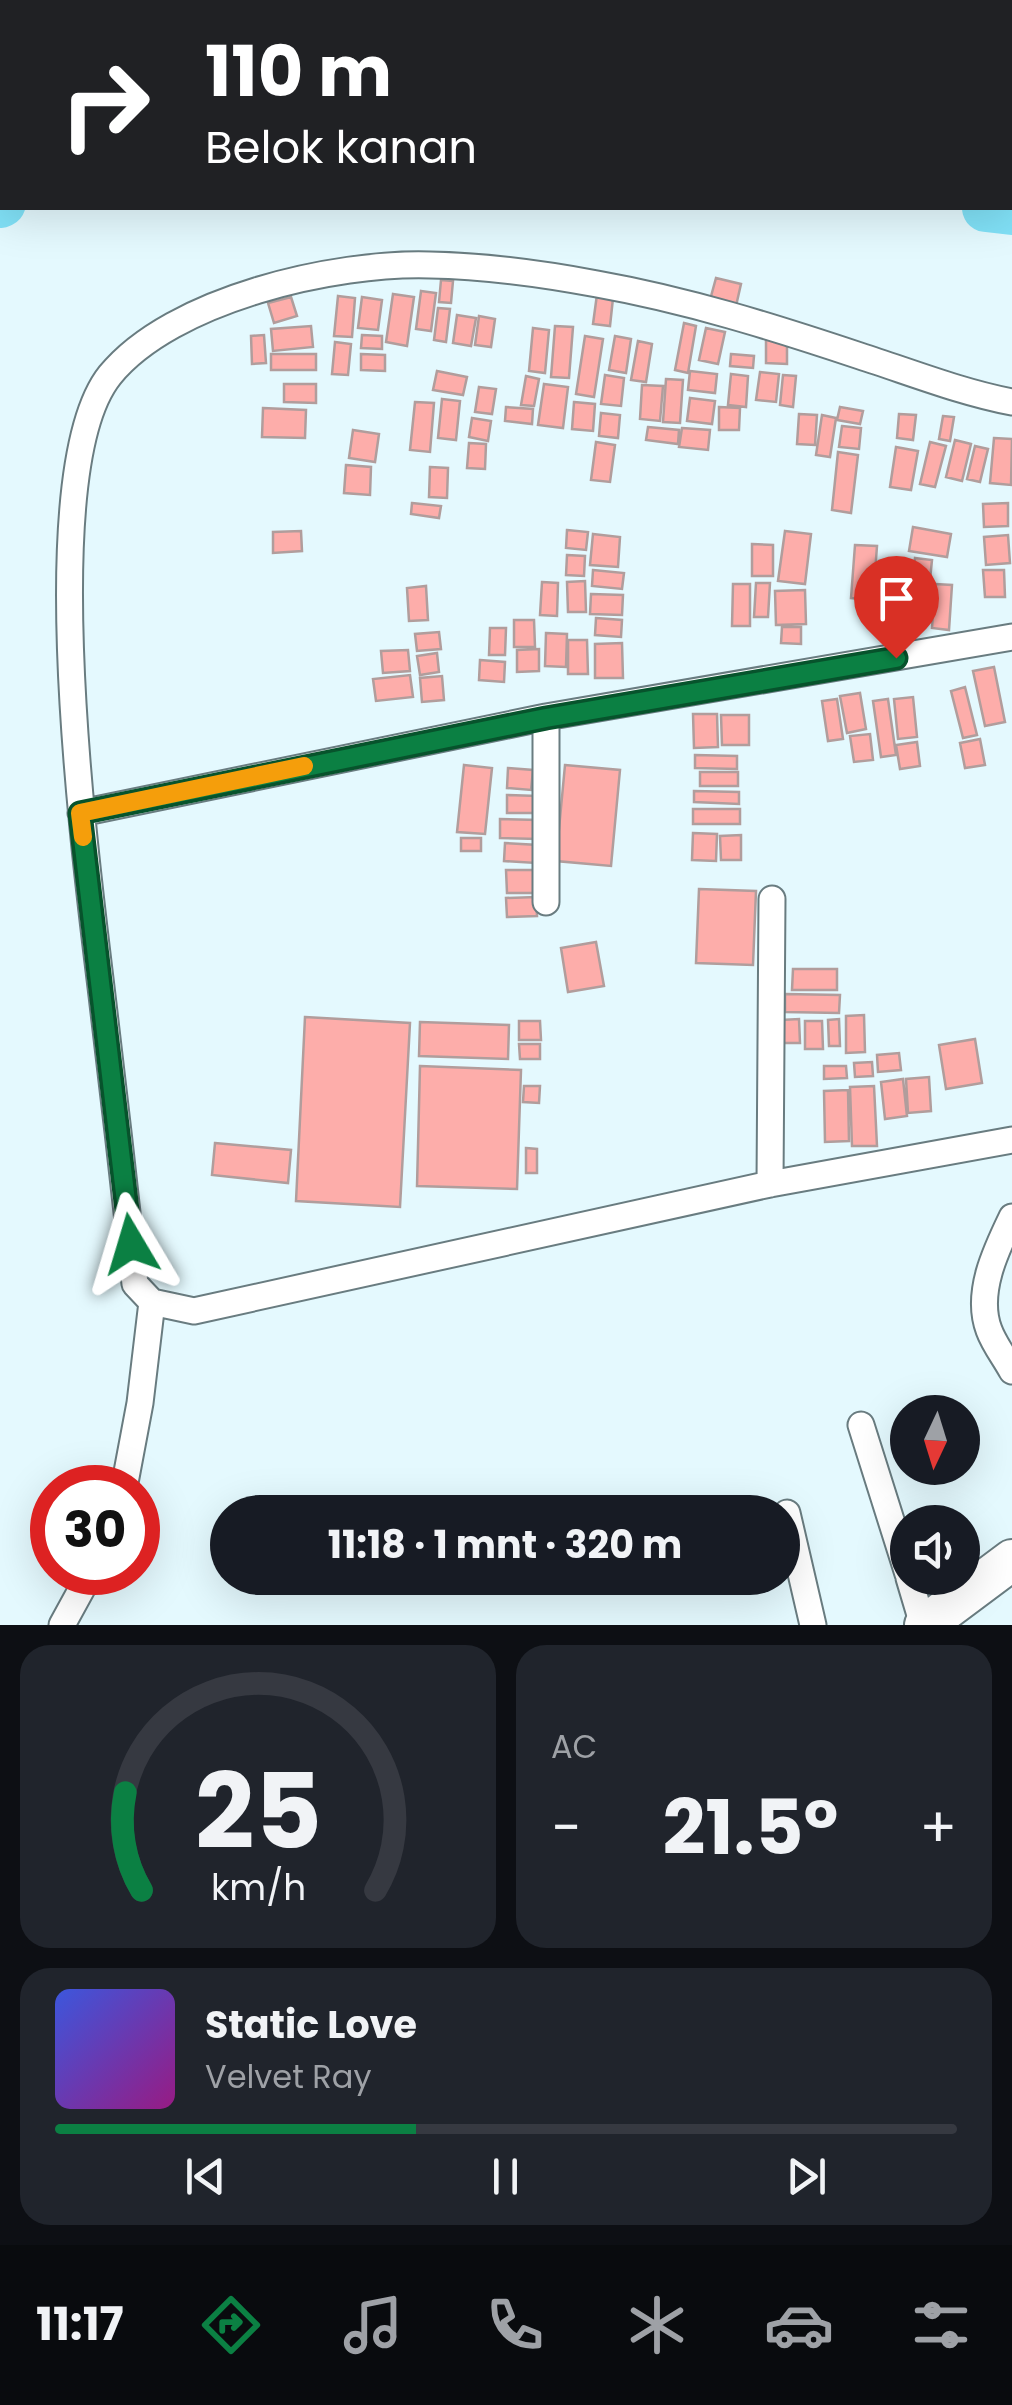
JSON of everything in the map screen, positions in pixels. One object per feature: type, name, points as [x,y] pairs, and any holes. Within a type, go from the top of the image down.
[{"type":"main road","points":[[924,1625],[1012,1560]]},
{"type":"street","points":[[1012,402],[723,310],[594,283],[430,264],[365,268],[258,289],[200,311],[142,344],[110,376],[90,408],[75,479],[69,603],[80,813],[136,1284],[152,1302],[194,1311],[770,1184],[1012,1140]]},
{"type":"street","points":[[80,813],[546,718],[1012,638]]},
{"type":"street","points":[[546,718],[546,902]]},
{"type":"street","points":[[770,1184],[772,899]]},
{"type":"street","points":[[1012,1218],[993,1257],[986,1304],[988,1328],[1012,1371]]},
{"type":"street","points":[[128,1465],[152,1302]]},
{"type":"street","points":[[862,1425],[890,1517]]},
{"type":"street","points":[[800,1571],[813,1625]]},
{"type":"street","points":[[62,1625],[79,1595]]},
{"type":"street","points":[[914,1595],[924,1625]]},
{"type":"building","points":[[716,278],[741,284],[736,306],[710,300]]},
{"type":"building","points":[[441,280],[453,281],[451,303],[439,302]]},
{"type":"building","points":[[598,287],[614,289],[610,326],[593,324]]},
{"type":"building","points":[[421,291],[436,293],[431,331],[416,329]]},
{"type":"building","points":[[393,294],[414,297],[407,346],[386,342]]},
{"type":"building","points":[[338,296],[355,298],[352,337],[334,336]]},
{"type":"building","points":[[291,297],[297,316],[274,323],[268,303]]},
{"type":"building","points":[[362,297],[382,300],[378,330],[358,328]]},
{"type":"building","points":[[438,308],[450,309],[446,342],[434,340]]},
{"type":"building","points":[[457,315],[476,318],[471,346],[453,343]]},
{"type":"building","points":[[479,316],[495,319],[491,347],[475,345]]},
{"type":"building","points":[[684,323],[696,326],[688,373],[675,370]]},
{"type":"building","points":[[311,326],[313,347],[273,351],[271,329]]},
{"type":"building","points":[[555,326],[573,327],[569,378],[551,377]]},
{"type":"building","points":[[533,328],[549,330],[545,373],[529,371]]},
{"type":"building","points":[[706,328],[725,332],[718,364],[699,360]]},
{"type":"building","points":[[264,335],[266,363],[252,364],[251,336]]},
{"type":"building","points":[[362,335],[382,336],[382,349],[361,348]]},
{"type":"building","points":[[585,336],[603,339],[594,397],[576,394]]},
{"type":"building","points":[[615,336],[631,339],[626,373],[609,370]]},
{"type":"building","points":[[766,338],[787,339],[787,364],[766,363]]},
{"type":"building","points":[[638,341],[652,344],[646,382],[631,380]]},
{"type":"building","points":[[335,342],[351,344],[348,375],[332,374]]},
{"type":"building","points":[[271,354],[316,354],[316,370],[271,370]]},
{"type":"building","points":[[361,354],[385,355],[385,371],[361,370]]},
{"type":"building","points":[[731,354],[754,356],[753,368],[730,366]]},
{"type":"building","points":[[437,371],[467,377],[463,395],[433,390]]},
{"type":"building","points":[[690,371],[717,374],[715,393],[688,390]]},
{"type":"building","points":[[760,372],[779,374],[776,402],[756,400]]},
{"type":"building","points":[[731,374],[748,376],[746,407],[728,405]]},
{"type":"building","points":[[605,375],[624,378],[621,406],[601,404]]},
{"type":"building","points":[[783,375],[796,376],[793,407],[780,405]]},
{"type":"building","points":[[526,376],[539,379],[534,406],[521,405]]},
{"type":"building","points":[[666,379],[683,380],[680,423],[663,422]]},
{"type":"building","points":[[284,384],[316,384],[316,403],[284,402]]},
{"type":"building","points":[[544,384],[568,387],[563,428],[538,425]]},
{"type":"building","points":[[642,385],[663,386],[660,421],[640,419]]},
{"type":"building","points":[[479,387],[496,389],[492,414],[475,412]]},
{"type":"building","points":[[690,398],[715,401],[712,424],[687,421]]},
{"type":"building","points":[[442,399],[460,401],[456,440],[438,438]]},
{"type":"building","points":[[415,402],[434,403],[430,452],[410,450]]},
{"type":"building","points":[[574,402],[595,404],[593,431],[572,429]]},
{"type":"building","points":[[506,407],[533,409],[532,424],[505,421]]},
{"type":"building","points":[[719,407],[740,408],[739,430],[719,430]]},
{"type":"building","points":[[840,407],[863,411],[860,424],[837,420]]},
{"type":"building","points":[[263,408],[306,410],[305,438],[262,437]]},
{"type":"building","points":[[601,413],[620,415],[618,438],[599,436]]},
{"type":"building","points":[[799,414],[817,415],[815,445],[797,444]]},
{"type":"building","points":[[899,414],[916,415],[913,440],[897,438]]},
{"type":"building","points":[[822,415],[836,418],[830,457],[816,455]]},
{"type":"building","points":[[943,416],[954,417],[950,441],[939,439]]},
{"type":"building","points":[[472,418],[491,421],[488,441],[469,437]]},
{"type":"building","points":[[842,426],[861,428],[859,449],[839,447]]},
{"type":"building","points":[[648,427],[679,430],[678,444],[646,440]]},
{"type":"building","points":[[682,428],[710,430],[708,450],[679,447]]},
{"type":"building","points":[[353,430],[379,434],[375,462],[349,458]]},
{"type":"building","points":[[994,438],[1012,439],[1011,485],[990,483]]},
{"type":"building","points":[[955,440],[971,444],[962,481],[946,477]]},
{"type":"building","points":[[596,442],[615,445],[610,482],[591,480]]},
{"type":"building","points":[[930,442],[946,446],[935,487],[920,484]]},
{"type":"building","points":[[469,443],[486,444],[485,469],[467,468]]},
{"type":"building","points":[[975,446],[988,449],[980,482],[967,479]]},
{"type":"building","points":[[896,447],[918,451],[911,490],[890,487]]},
{"type":"building","points":[[838,452],[858,455],[851,513],[832,510]]},
{"type":"building","points":[[346,465],[371,467],[370,495],[344,493]]},
{"type":"building","points":[[430,467],[448,468],[447,498],[429,497]]},
{"type":"building","points":[[412,503],[441,506],[439,518],[411,514]]},
{"type":"building","points":[[1008,503],[1008,526],[984,527],[983,504]]},
{"type":"building","points":[[913,527],[951,534],[947,557],[909,551]]},
{"type":"building","points":[[567,530],[588,532],[586,550],[566,548]]},
{"type":"building","points":[[301,531],[302,551],[273,553],[273,532]]},
{"type":"building","points":[[785,531],[811,534],[805,584],[778,581]]},
{"type":"building","points":[[593,534],[620,537],[618,567],[590,565]]},
{"type":"building","points":[[1008,535],[1010,563],[986,565],[984,537]]},
{"type":"building","points":[[752,544],[773,545],[773,576],[752,576]]},
{"type":"building","points":[[855,545],[877,546],[873,600],[851,598]]},
{"type":"building","points":[[567,555],[585,556],[584,576],[566,575]]},
{"type":"building","points":[[915,558],[932,560],[927,609],[910,607]]},
{"type":"building","points":[[879,561],[901,561],[899,604],[877,603]]},
{"type":"building","points":[[593,570],[624,573],[622,589],[592,586]]},
{"type":"building","points":[[983,570],[1004,570],[1005,597],[985,597]]},
{"type":"building","points":[[585,581],[586,612],[568,612],[567,582]]},
{"type":"building","points":[[542,582],[558,583],[557,616],[540,615]]},
{"type":"building","points":[[756,583],[770,583],[768,617],[754,617]]},
{"type":"building","points":[[733,584],[750,584],[750,626],[732,626]]},
{"type":"building","points":[[935,584],[952,585],[949,630],[932,628]]},
{"type":"building","points":[[426,586],[428,620],[409,621],[407,588]]},
{"type":"building","points":[[805,590],[806,624],[776,625],[775,591]]},
{"type":"building","points":[[591,594],[623,595],[622,615],[590,614]]},
{"type":"building","points":[[596,618],[622,620],[621,637],[595,635]]},
{"type":"building","points":[[514,620],[534,620],[535,647],[514,647]]},
{"type":"building","points":[[782,627],[801,627],[801,644],[781,643]]},
{"type":"building","points":[[490,628],[506,628],[505,655],[489,655]]},
{"type":"building","points":[[439,632],[441,649],[417,651],[415,634]]},
{"type":"building","points":[[546,633],[567,634],[566,667],[545,666]]},
{"type":"building","points":[[568,640],[587,640],[588,674],[568,674]]},
{"type":"building","points":[[622,643],[623,678],[595,678],[595,644]]},
{"type":"building","points":[[539,649],[539,671],[517,672],[517,650]]},
{"type":"building","points":[[408,650],[410,671],[383,673],[381,651]]},
{"type":"building","points":[[437,653],[439,672],[420,675],[417,656]]},
{"type":"building","points":[[480,660],[505,662],[504,682],[479,680]]},
{"type":"building","points":[[994,667],[1005,722],[985,726],[973,671]]},
{"type":"building","points":[[410,675],[413,697],[376,701],[373,679]]},
{"type":"building","points":[[442,676],[444,700],[422,702],[420,678]]},
{"type":"building","points":[[965,687],[977,735],[963,738],[951,691]]},
{"type":"building","points":[[860,693],[866,729],[847,733],[840,696]]},
{"type":"building","points":[[913,697],[917,737],[898,739],[894,699]]},
{"type":"building","points":[[837,699],[843,739],[828,741],[822,701]]},
{"type":"building","points":[[888,699],[896,755],[881,757],[873,701]]},
{"type":"building","points":[[693,714],[717,714],[718,747],[694,748]]},
{"type":"building","points":[[721,715],[749,715],[749,745],[722,745]]},
{"type":"building","points":[[870,734],[873,760],[854,762],[850,736]]},
{"type":"building","points":[[980,739],[985,765],[965,768],[960,743]]},
{"type":"building","points":[[917,742],[920,766],[900,769],[896,745]]},
{"type":"building","points":[[695,755],[737,756],[737,769],[695,768]]},
{"type":"building","points":[[464,765],[492,768],[485,834],[457,832]]},
{"type":"building","points":[[565,765],[620,770],[611,866],[556,861]]},
{"type":"building","points":[[508,768],[533,770],[531,790],[507,788]]},
{"type":"building","points":[[700,772],[738,772],[738,786],[700,786]]},
{"type":"building","points":[[694,791],[739,792],[739,804],[694,802]]},
{"type":"building","points":[[507,795],[537,796],[536,813],[507,813]]},
{"type":"building","points":[[693,809],[740,809],[740,824],[693,824]]},
{"type":"building","points":[[500,819],[539,820],[538,839],[500,838]]},
{"type":"building","points":[[693,833],[717,834],[716,861],[692,860]]},
{"type":"building","points":[[741,835],[741,860],[721,860],[720,836]]},
{"type":"building","points":[[461,838],[481,838],[481,851],[461,851]]},
{"type":"building","points":[[505,843],[538,845],[536,863],[504,861]]},
{"type":"building","points":[[506,870],[536,870],[536,893],[507,893]]},
{"type":"building","points":[[699,889],[756,891],[753,965],[696,963]]},
{"type":"building","points":[[536,897],[537,916],[507,917],[506,898]]},
{"type":"building","points":[[596,942],[604,986],[568,992],[561,948]]},
{"type":"building","points":[[793,969],[837,969],[837,990],[792,990]]},
{"type":"building","points":[[785,994],[840,995],[839,1013],[785,1012]]},
{"type":"building","points":[[864,1015],[865,1052],[846,1053],[846,1016]]},
{"type":"building","points":[[305,1017],[410,1023],[400,1207],[296,1201]]},
{"type":"building","points":[[799,1019],[800,1043],[781,1043],[781,1020]]},
{"type":"building","points":[[839,1019],[840,1046],[829,1046],[828,1020]]},
{"type":"building","points":[[519,1021],[540,1021],[541,1040],[519,1040]]},
{"type":"building","points":[[805,1021],[822,1021],[823,1049],[805,1049]]},
{"type":"building","points":[[420,1022],[509,1025],[508,1059],[419,1056]]},
{"type":"building","points":[[975,1039],[982,1083],[946,1089],[939,1045]]},
{"type":"building","points":[[519,1044],[540,1044],[540,1059],[520,1059]]},
{"type":"building","points":[[899,1053],[901,1070],[878,1072],[877,1055]]},
{"type":"building","points":[[872,1062],[873,1076],[855,1077],[854,1063]]},
{"type":"building","points":[[420,1066],[521,1070],[517,1189],[417,1186]]},
{"type":"building","points":[[824,1066],[846,1066],[847,1078],[824,1079]]},
{"type":"building","points":[[929,1077],[931,1111],[908,1113],[906,1079]]},
{"type":"building","points":[[903,1079],[907,1116],[885,1119],[881,1082]]},
{"type":"building","points":[[524,1086],[540,1086],[539,1103],[523,1102]]},
{"type":"building","points":[[874,1086],[877,1146],[852,1146],[850,1087]]},
{"type":"building","points":[[848,1090],[849,1141],[825,1142],[824,1091]]},
{"type":"building","points":[[215,1143],[291,1150],[288,1183],[212,1175]]},
{"type":"building","points":[[526,1148],[537,1149],[537,1173],[526,1173]]},
{"type":"waterway","points":[[1003,210],[1012,211]]},
{"type":"slow traffic","points":[[83,837],[80,813],[304,766]]},
{"type":"route","points":[[131,1244],[80,813],[546,718],[896,658]]}]
